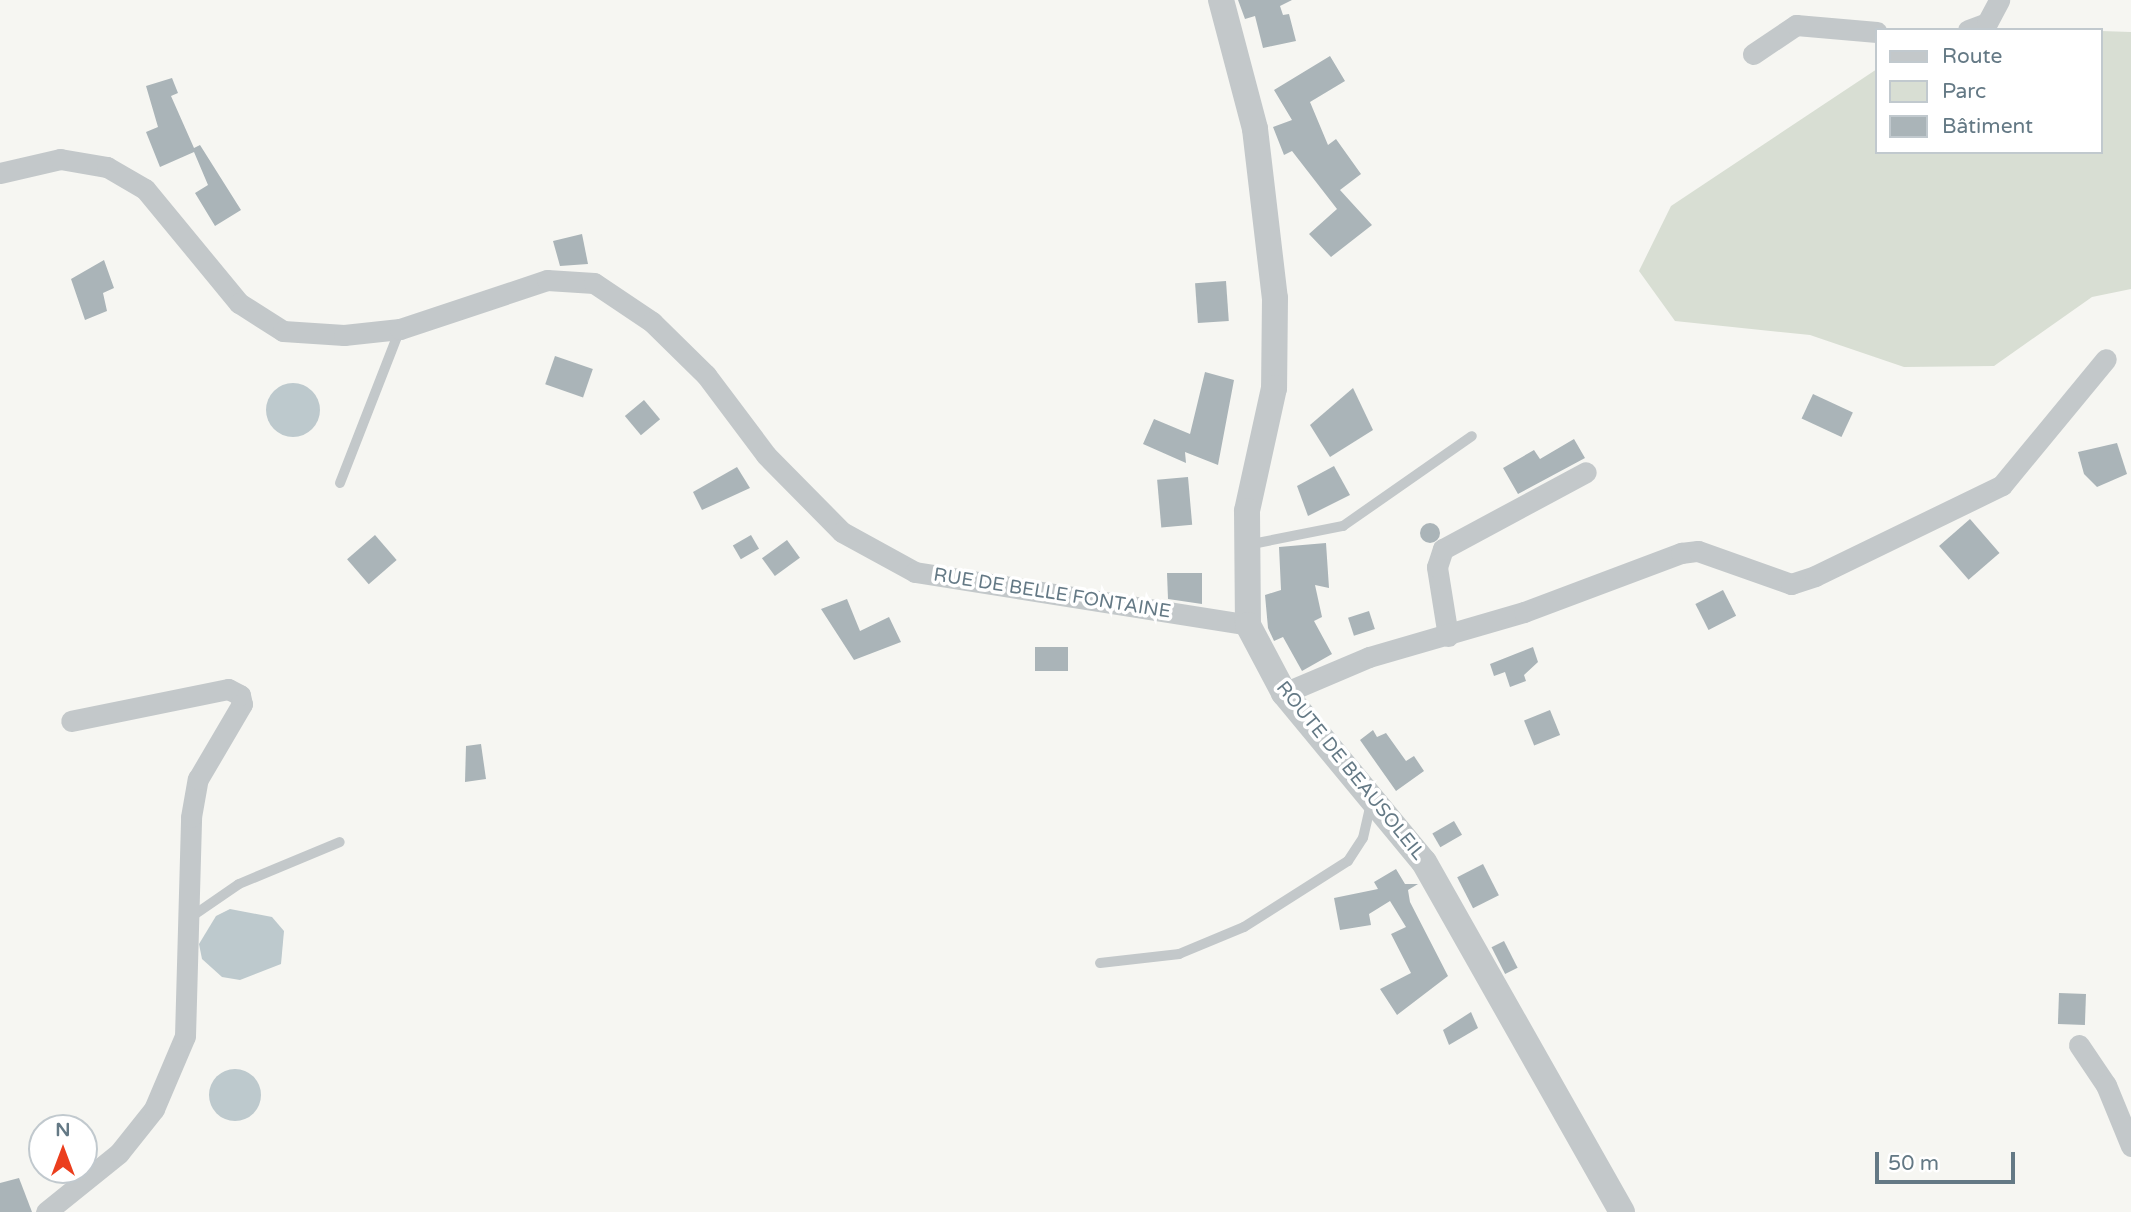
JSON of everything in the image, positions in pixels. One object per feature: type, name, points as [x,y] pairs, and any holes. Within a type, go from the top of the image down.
[{"type":"street","name":"ROUTE DE BEAUSOLEIL","points":[[1221,0],[1255,129],[1275,298],[1274,388],[1244,546],[1248,625],[1284,693],[1424,862],[1622,1212]]},
{"type":"street","points":[[1973,28],[1987,23],[1999,0]]},
{"type":"street","points":[[1753,54],[1796,25],[1876,32]]},
{"type":"street","name":"RUE DE BELLE FONTAINE","points":[[0,173],[60,159],[107,167],[145,189],[239,303],[283,331],[344,335],[400,329],[547,280],[594,283],[652,322],[706,375],[766,455],[842,532],[915,572],[1248,625]]},
{"type":"street","points":[[1284,693],[1369,657],[1448,636],[1681,553],[1698,551],[1791,584],[1815,576],[2002,485],[2106,359]]},
{"type":"street","points":[[1448,636],[1437,567],[1443,549],[1586,472]]},
{"type":"street","points":[[46,1212],[119,1153],[154,1109],[185,1036],[198,779],[242,704],[240,695],[228,690],[71,722]]},
{"type":"street","points":[[2080,1045],[2127,1121],[2131,1146]]},
{"type":"lane","points":[[341,483],[400,329]]},
{"type":"lane","points":[[1244,546],[1343,526],[1472,436]]},
{"type":"lane","points":[[1100,963],[1209,945],[1329,876],[1363,838],[1372,798]]},
{"type":"lane","points":[[191,917],[239,884],[340,842]]},
{"type":"green space","points":[[2103,31],[2131,32],[2131,289],[2092,297],[1994,366],[1904,367],[1810,335],[1675,321],[1639,271],[1671,206],[1876,70],[1876,154],[2103,154]]},
{"type":"shaded area","points":[[293,383],[312,391],[320,410],[312,429],[293,437],[274,429],[266,410],[274,391]]},
{"type":"shaded area","points":[[230,909],[272,917],[284,931],[281,964],[240,980],[222,977],[202,959],[199,944],[216,916]]},
{"type":"shaded area","points":[[235,1069],[254,1076],[261,1095],[254,1114],[235,1121],[216,1114],[209,1095],[216,1076]]},
{"type":"building","points":[[1238,0],[1292,0],[1280,6],[1283,15],[1289,14],[1296,41],[1263,48],[1255,16],[1245,19]]},
{"type":"building","points":[[1330,56],[1345,81],[1310,102],[1328,145],[1336,139],[1361,174],[1340,190],[1372,225],[1331,257],[1309,234],[1337,209],[1292,151],[1284,155],[1273,127],[1292,120],[1274,90]]},
{"type":"building","points":[[172,78],[178,93],[171,96],[194,148],[200,145],[241,210],[215,226],[195,193],[208,185],[194,152],[160,167],[146,132],[158,127],[146,86]]},
{"type":"building","points":[[582,234],[588,264],[560,266],[553,241]]},
{"type":"building","points":[[104,260],[114,288],[103,293],[107,311],[85,320],[71,279]]},
{"type":"building","points":[[1226,281],[1229,321],[1198,323],[1195,283]]},
{"type":"building","points":[[555,356],[593,369],[583,397],[545,384]]},
{"type":"building","points":[[1205,372],[1234,380],[1218,465],[1185,452],[1186,463],[1143,444],[1154,419],[1190,434]]},
{"type":"building","points":[[1353,388],[1373,430],[1330,457],[1310,425]]},
{"type":"building","points":[[1813,394],[1853,413],[1841,437],[1802,418]]},
{"type":"building","points":[[644,400],[660,419],[641,435],[625,416]]},
{"type":"building","points":[[1574,439],[1585,458],[1518,494],[1503,468],[1534,450],[1540,459]]},
{"type":"building","points":[[2117,443],[2127,474],[2097,487],[2084,474],[2078,452]]},
{"type":"building","points":[[1334,466],[1350,495],[1308,516],[1297,486]]},
{"type":"building","points":[[737,467],[750,488],[702,510],[693,492]]},
{"type":"building","points":[[1188,477],[1192,525],[1161,528],[1157,480]]},
{"type":"building","points":[[1970,519],[2000,553],[1969,580],[1939,546]]},
{"type":"building","points":[[1430,523],[1437,526],[1440,533],[1437,540],[1430,543],[1423,540],[1420,533],[1423,526]]},
{"type":"building","points":[[375,535],[397,560],[369,584],[347,559]]},
{"type":"building","points":[[751,535],[759,549],[741,559],[733,546]]},
{"type":"building","points":[[787,540],[800,558],[775,576],[762,558]]},
{"type":"building","points":[[1326,543],[1329,588],[1315,585],[1322,617],[1314,621],[1332,654],[1302,671],[1283,637],[1274,641],[1268,628],[1265,595],[1281,590],[1279,547]]},
{"type":"building","points":[[1167,573],[1202,573],[1202,604],[1168,599]]},
{"type":"building","points":[[1723,590],[1736,616],[1709,630],[1695,604]]},
{"type":"building","points":[[847,599],[860,631],[889,617],[901,642],[854,660],[821,609]]},
{"type":"building","points":[[1369,611],[1375,629],[1354,636],[1348,618]]},
{"type":"building","points":[[1035,647],[1068,647],[1068,671],[1035,671]]},
{"type":"building","points":[[1533,647],[1538,662],[1524,675],[1526,681],[1510,687],[1505,672],[1494,676],[1490,664]]},
{"type":"building","points":[[1550,710],[1560,735],[1534,746],[1524,720]]},
{"type":"building","points":[[1373,730],[1377,737],[1386,733],[1406,761],[1414,756],[1424,771],[1396,791],[1360,740]]},
{"type":"building","points":[[481,744],[486,779],[465,782],[466,746]]},
{"type":"building","points":[[1454,821],[1462,835],[1440,847],[1432,833]]},
{"type":"building","points":[[1483,864],[1499,895],[1473,908],[1457,877]]},
{"type":"building","points":[[1396,869],[1405,884],[1418,884],[1408,890],[1410,902],[1448,976],[1397,1015],[1380,989],[1411,973],[1391,934],[1406,927],[1390,901],[1369,914],[1371,925],[1340,930],[1334,898],[1378,889],[1374,882]]},
{"type":"building","points":[[1504,941],[1518,968],[1505,974],[1492,947]]},
{"type":"building","points":[[2059,993],[2086,994],[2085,1025],[2058,1024]]},
{"type":"building","points":[[1471,1012],[1478,1028],[1449,1045],[1443,1030]]},
{"type":"building","points":[[19,1178],[32,1212],[0,1212],[0,1183]]}]
